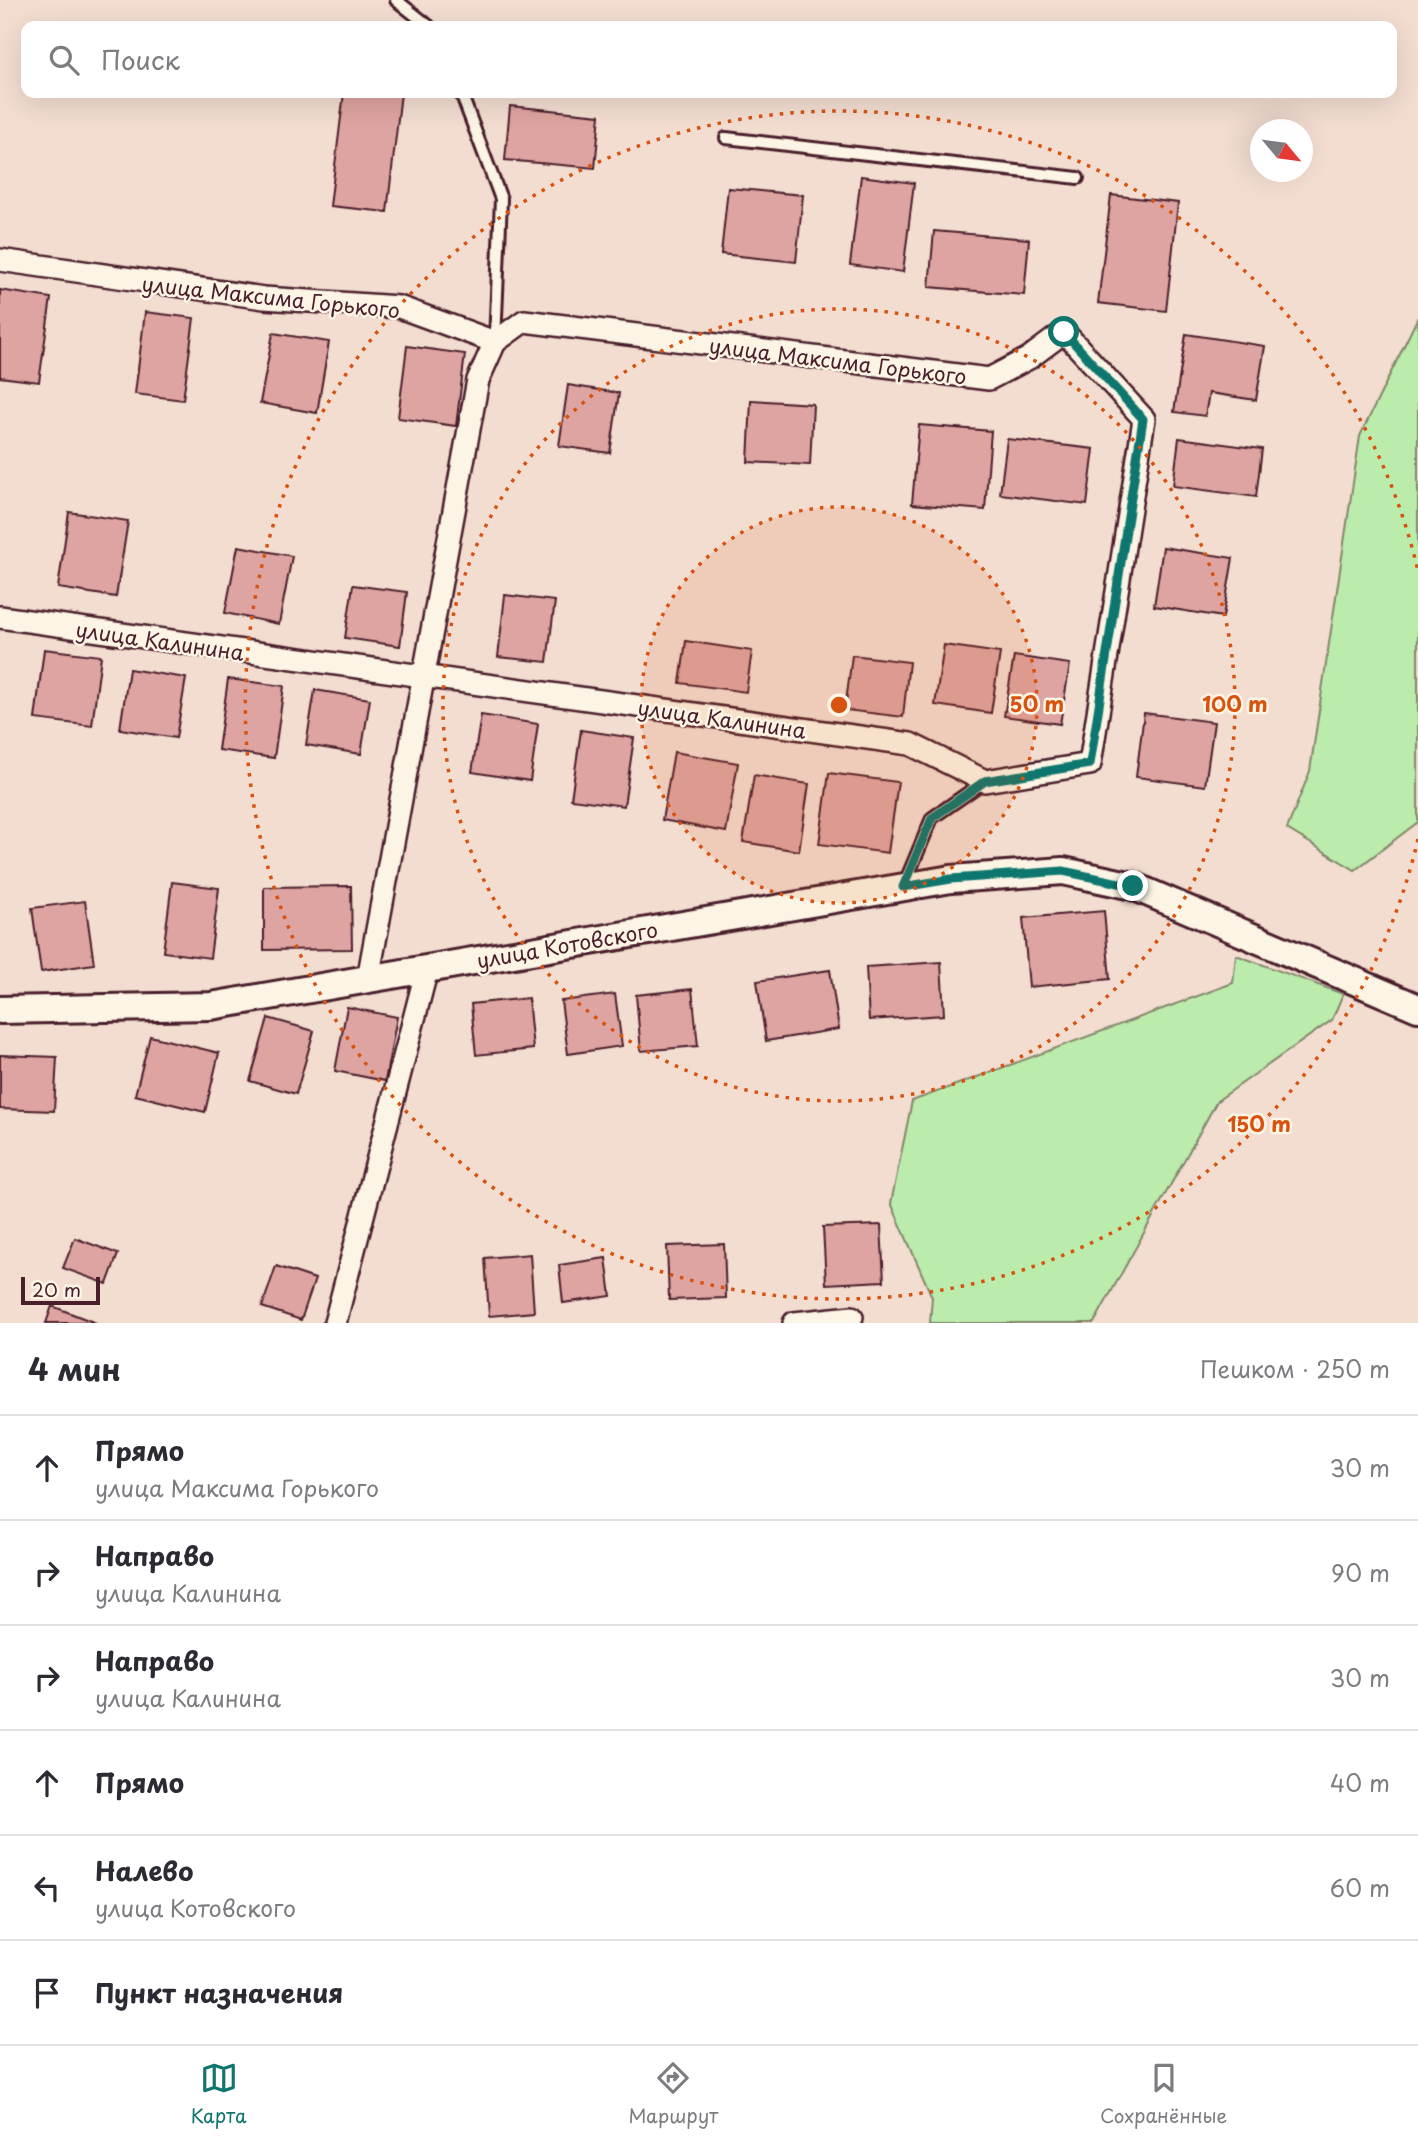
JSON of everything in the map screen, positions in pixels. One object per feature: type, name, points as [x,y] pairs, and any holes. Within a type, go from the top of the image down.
[{"type":"street","name":"улица Максима Горького","points":[[0,260],[264,298],[399,307],[495,342],[524,321],[989,379],[1029,358],[1064,332],[1143,419],[1090,764],[985,781]]},
{"type":"street","points":[[368,979],[478,380],[495,342]]},
{"type":"street","name":"улица Калинина","points":[[0,617],[910,744],[985,781]]},
{"type":"street","name":"улица Котовского","points":[[0,1010],[211,1006],[951,879],[1063,871],[1133,886],[1418,1008]]},
{"type":"street","points":[[335,1323],[426,969]]},
{"type":"street","points":[[794,1323],[852,1317]]},
{"type":"lane","points":[[396,0],[423,21]]},
{"type":"lane","points":[[463,98],[501,199],[495,342]]},
{"type":"lane","points":[[726,138],[1078,178]]},
{"type":"lane","points":[[903,887],[932,818],[985,781]]},
{"type":"green space","points":[[1418,317],[1418,822],[1355,870],[1287,829],[1310,771],[1360,436]]},
{"type":"green space","points":[[1236,955],[1343,994],[1332,1020],[1217,1101],[1094,1323],[930,1323],[932,1297],[891,1203],[912,1101],[1233,983]]},
{"type":"building","points":[[343,98],[400,98],[387,212],[330,206]]},
{"type":"building","points":[[510,106],[600,115],[595,168],[505,160]]},
{"type":"building","points":[[861,176],[914,183],[903,272],[850,265]]},
{"type":"building","points":[[728,188],[803,195],[796,262],[721,254]]},
{"type":"building","points":[[1111,195],[1178,203],[1166,311],[1098,303]]},
{"type":"building","points":[[934,231],[1029,239],[1024,295],[929,287]]},
{"type":"building","points":[[0,290],[51,298],[39,382],[0,377]]},
{"type":"building","points":[[145,312],[194,318],[183,400],[135,394]]},
{"type":"building","points":[[273,333],[329,342],[317,413],[260,403]]},
{"type":"building","points":[[1186,334],[1265,346],[1256,400],[1209,393],[1205,416],[1174,412]]},
{"type":"building","points":[[407,346],[465,354],[456,426],[398,418]]},
{"type":"building","points":[[568,385],[619,393],[610,453],[559,446]]},
{"type":"building","points":[[751,400],[813,404],[810,465],[748,462]]},
{"type":"building","points":[[919,425],[991,431],[985,510],[912,504]]},
{"type":"building","points":[[1179,438],[1262,449],[1256,497],[1173,486]]},
{"type":"building","points":[[1007,439],[1094,449],[1087,505],[1000,494]]},
{"type":"building","points":[[69,512],[128,521],[116,597],[58,588]]},
{"type":"building","points":[[238,546],[292,556],[279,624],[225,613]]},
{"type":"building","points":[[1163,547],[1233,558],[1223,617],[1154,606]]},
{"type":"building","points":[[353,585],[407,592],[400,646],[345,638]]},
{"type":"building","points":[[505,595],[555,601],[547,662],[498,657]]},
{"type":"building","points":[[686,641],[752,651],[746,692],[680,683]]},
{"type":"building","points":[[944,645],[1000,653],[991,713],[935,705]]},
{"type":"building","points":[[44,649],[101,656],[92,726],[35,719]]},
{"type":"building","points":[[852,655],[909,662],[903,717],[845,710]]},
{"type":"building","points":[[1014,656],[1070,664],[1060,724],[1004,716]]},
{"type":"building","points":[[129,669],[186,678],[176,738],[120,729]]},
{"type":"building","points":[[228,679],[284,686],[274,758],[218,750]]},
{"type":"building","points":[[315,690],[370,699],[361,754],[306,745]]},
{"type":"building","points":[[1144,713],[1214,722],[1205,786],[1136,777]]},
{"type":"building","points":[[481,715],[538,724],[530,781],[472,772]]},
{"type":"building","points":[[581,730],[634,738],[624,806],[571,799]]},
{"type":"building","points":[[674,752],[738,763],[726,832],[662,820]]},
{"type":"building","points":[[829,773],[898,782],[888,853],[819,844]]},
{"type":"building","points":[[754,775],[809,784],[799,851],[743,842]]},
{"type":"building","points":[[172,882],[219,888],[210,958],[163,952]]},
{"type":"building","points":[[351,886],[352,949],[264,950],[264,887]]},
{"type":"building","points":[[85,901],[94,964],[41,972],[32,908]]},
{"type":"building","points":[[1104,911],[1110,979],[1029,987],[1023,918]]},
{"type":"building","points":[[941,962],[944,1015],[869,1020],[866,967]]},
{"type":"building","points":[[830,970],[839,1029],[766,1041],[757,981]]},
{"type":"building","points":[[692,989],[698,1046],[641,1051],[636,995]]},
{"type":"building","points":[[615,994],[622,1046],[568,1054],[561,1001]]},
{"type":"building","points":[[528,998],[533,1049],[476,1055],[471,1004]]},
{"type":"building","points":[[347,1007],[397,1017],[385,1081],[335,1071]]},
{"type":"building","points":[[268,1018],[314,1031],[296,1094],[250,1081]]},
{"type":"building","points":[[150,1036],[219,1053],[205,1112],[135,1095]]},
{"type":"building","points":[[0,1055],[57,1057],[54,1111],[0,1109]]},
{"type":"building","points":[[881,1225],[884,1281],[826,1284],[823,1227]]},
{"type":"building","points":[[75,1238],[118,1254],[107,1284],[63,1268]]},
{"type":"building","points":[[724,1244],[726,1298],[669,1300],[667,1246]]},
{"type":"building","points":[[530,1254],[534,1312],[489,1316],[485,1258]]},
{"type":"building","points":[[606,1258],[611,1296],[563,1303],[559,1265]]},
{"type":"building","points":[[276,1266],[315,1279],[301,1320],[262,1307]]},
{"type":"building","points":[[52,1306],[96,1323],[46,1323]]},
{"type":"route","points":[[1064,332],[1143,419],[1090,764],[985,781],[932,818],[903,887],[951,879],[1063,871],[1133,886]]}]
